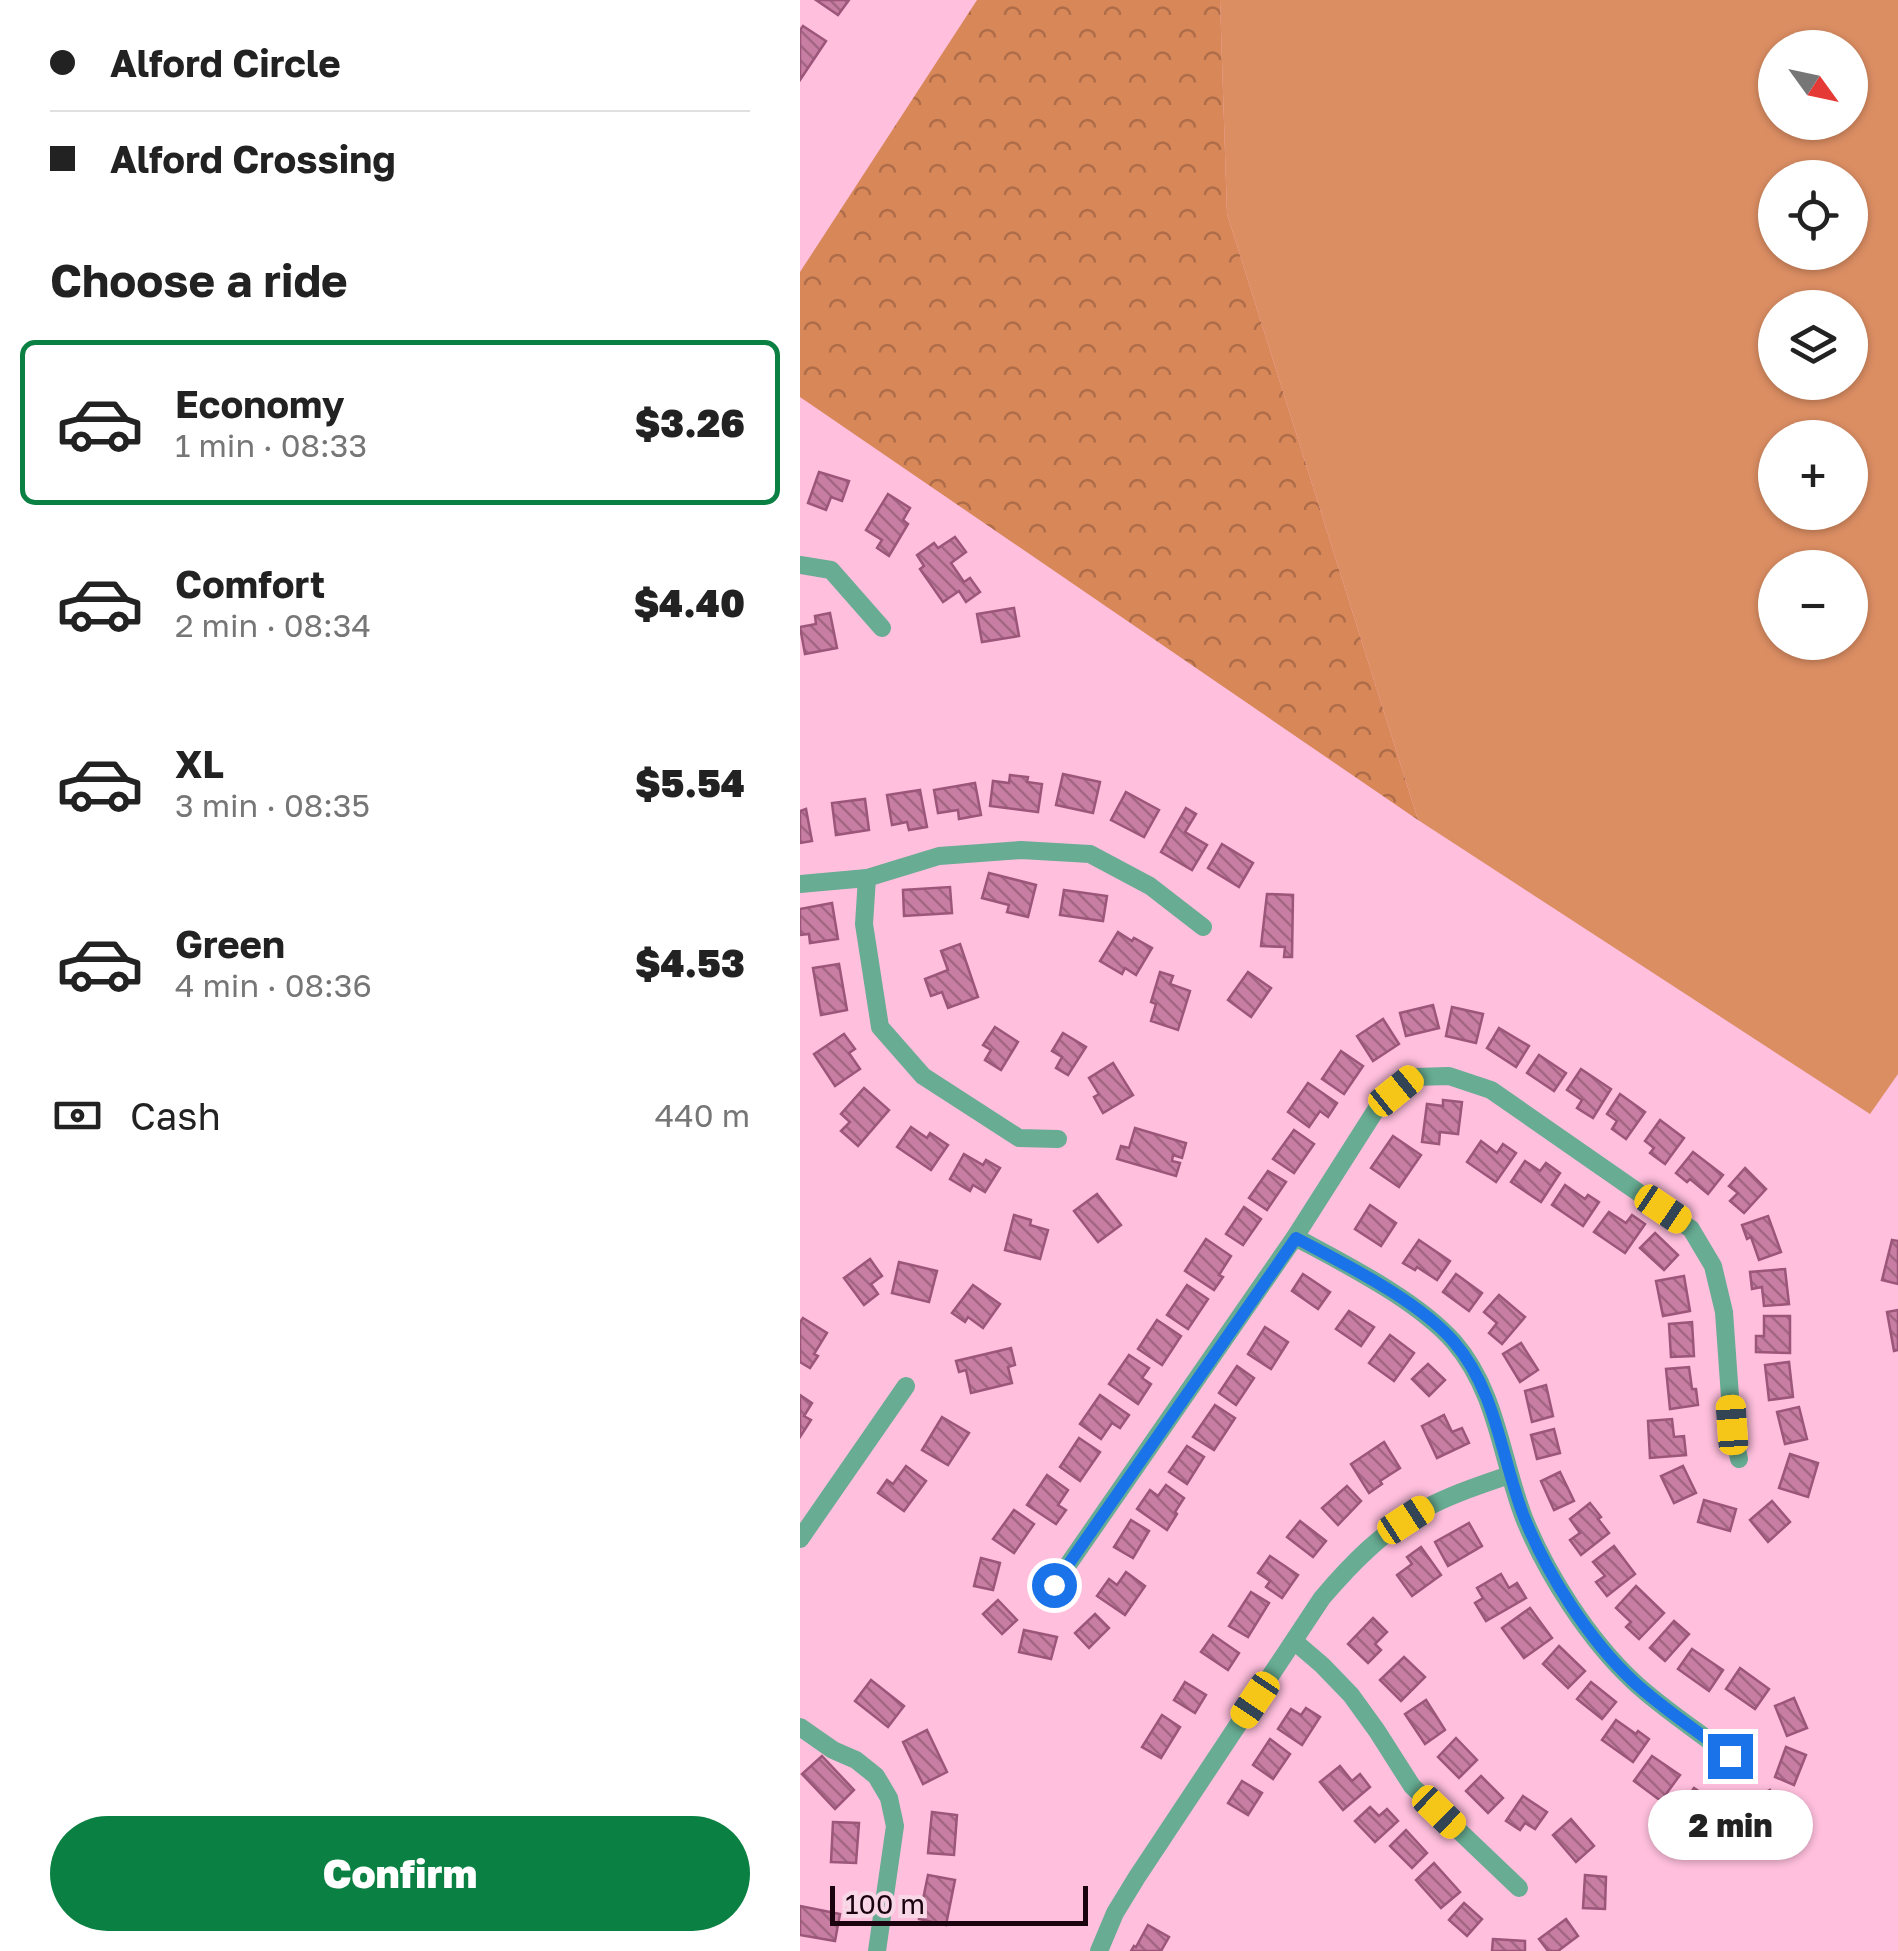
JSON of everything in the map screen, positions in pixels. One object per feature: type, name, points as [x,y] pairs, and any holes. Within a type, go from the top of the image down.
[{"type":"street","points":[[800,565],[831,570],[882,628]]},
{"type":"street","points":[[800,884],[866,878],[940,856],[1021,850],[1090,854],[1150,886],[1203,928]]},
{"type":"street","points":[[866,878],[864,924],[880,1026],[923,1076],[1019,1138],[1058,1139]]},
{"type":"street","points":[[1054,1585],[1296,1238],[1380,1105],[1414,1077],[1449,1076],[1491,1090],[1692,1228],[1713,1266],[1724,1312],[1732,1425],[1740,1459]]},
{"type":"street","points":[[1296,1238],[1362,1274],[1429,1319],[1453,1341],[1488,1397],[1509,1474],[1542,1556],[1594,1637],[1634,1682],[1730,1756]]},
{"type":"street","points":[[800,1540],[906,1386]]},
{"type":"street","points":[[1099,1951],[1137,1876],[1322,1598],[1388,1532],[1423,1509],[1509,1474]]},
{"type":"street","points":[[1294,1642],[1351,1695],[1412,1786],[1518,1888]]},
{"type":"street","points":[[800,1727],[833,1750],[856,1760],[876,1776],[889,1798],[896,1826],[877,1951]]},
{"type":"shaded area","points":[[1220,0],[1898,0],[1898,1074],[1870,1114],[1418,820],[1227,214]]},
{"type":"green space","points":[[977,0],[1220,0],[1227,214],[1418,820],[800,397],[800,272]]},
{"type":"building","points":[[816,0],[849,0],[838,15]]},
{"type":"building","points":[[803,26],[826,41],[800,80],[800,30]]},
{"type":"building","points":[[819,472],[849,481],[842,501],[831,497],[826,510],[808,503]]},
{"type":"building","points":[[888,494],[910,508],[903,520],[908,524],[889,556],[877,548],[882,540],[866,530]]},
{"type":"building","points":[[955,537],[966,552],[951,563],[964,582],[970,578],[980,592],[966,602],[959,591],[943,602],[920,569],[924,566],[917,555],[934,543],[938,548]]},
{"type":"building","points":[[1014,608],[1019,636],[982,642],[977,614]]},
{"type":"building","points":[[830,613],[837,648],[805,654],[800,627],[816,624],[815,616]]},
{"type":"building","points":[[1063,774],[1100,782],[1093,813],[1056,805]]},
{"type":"building","points":[[1010,775],[1042,784],[1038,812],[990,806],[993,781],[1009,783]]},
{"type":"building","points":[[975,783],[981,815],[959,819],[958,810],[938,813],[934,790]]},
{"type":"building","points":[[920,790],[927,827],[909,830],[907,822],[892,825],[887,795]]},
{"type":"building","points":[[1126,792],[1159,810],[1144,837],[1111,820]]},
{"type":"building","points":[[865,799],[869,830],[836,835],[832,803]]},
{"type":"building","points":[[1186,808],[1196,814],[1185,832],[1207,845],[1192,870],[1161,852]]},
{"type":"building","points":[[806,809],[812,841],[800,843],[800,811]]},
{"type":"building","points":[[1222,844],[1253,863],[1239,887],[1208,868]]},
{"type":"building","points":[[989,873],[1036,885],[1028,917],[1007,912],[1009,905],[982,898]]},
{"type":"building","points":[[950,887],[952,913],[904,916],[903,890]]},
{"type":"building","points":[[1064,890],[1107,896],[1103,921],[1060,915]]},
{"type":"building","points":[[1267,894],[1293,895],[1292,957],[1284,957],[1285,947],[1261,946]]},
{"type":"building","points":[[832,903],[838,939],[810,943],[809,934],[800,935],[800,909]]},
{"type":"building","points":[[1118,932],[1152,948],[1136,975],[1125,968],[1122,974],[1100,961]]},
{"type":"building","points":[[960,944],[978,997],[948,1008],[942,992],[931,996],[925,979],[948,970],[941,951]]},
{"type":"building","points":[[839,964],[847,1010],[821,1015],[813,968]]},
{"type":"building","points":[[1160,972],[1173,976],[1170,984],[1190,991],[1178,1030],[1151,1021],[1156,1004],[1151,1002]]},
{"type":"building","points":[[1248,972],[1271,988],[1251,1017],[1228,1000]]},
{"type":"building","points":[[1433,1005],[1439,1028],[1406,1036],[1400,1013]]},
{"type":"building","points":[[1452,1007],[1483,1014],[1476,1043],[1446,1036]]},
{"type":"building","points":[[1383,1019],[1399,1044],[1373,1061],[1357,1036]]},
{"type":"building","points":[[995,1027],[1018,1042],[1001,1070],[985,1060],[991,1050],[983,1045]]},
{"type":"building","points":[[1499,1028],[1529,1046],[1516,1067],[1487,1048]]},
{"type":"building","points":[[1063,1033],[1086,1047],[1068,1075],[1056,1068],[1062,1057],[1052,1051]]},
{"type":"building","points":[[844,1034],[855,1049],[849,1053],[860,1069],[835,1086],[814,1054]]},
{"type":"building","points":[[1341,1051],[1363,1066],[1344,1094],[1322,1079]]},
{"type":"building","points":[[1539,1055],[1566,1073],[1554,1091],[1527,1073]]},
{"type":"building","points":[[1113,1063],[1133,1095],[1103,1113],[1094,1097],[1099,1094],[1089,1078]]},
{"type":"building","points":[[1581,1069],[1611,1089],[1593,1118],[1577,1108],[1582,1100],[1567,1090]]},
{"type":"building","points":[[1308,1083],[1337,1103],[1328,1117],[1320,1111],[1309,1127],[1288,1112]]},
{"type":"building","points":[[864,1088],[889,1110],[858,1146],[841,1131],[850,1122],[841,1114]]},
{"type":"building","points":[[1620,1094],[1645,1112],[1626,1139],[1612,1129],[1617,1121],[1607,1114]]},
{"type":"building","points":[[1443,1100],[1462,1102],[1458,1134],[1440,1132],[1439,1144],[1422,1142],[1427,1104],[1443,1106]]},
{"type":"building","points":[[1660,1120],[1684,1138],[1665,1164],[1650,1153],[1654,1148],[1645,1141]]},
{"type":"building","points":[[911,1127],[948,1145],[931,1170],[897,1147]]},
{"type":"building","points":[[1135,1128],[1186,1143],[1182,1158],[1173,1155],[1172,1161],[1180,1163],[1176,1176],[1117,1159],[1121,1146],[1129,1148]]},
{"type":"building","points":[[1294,1130],[1314,1144],[1294,1173],[1273,1159]]},
{"type":"building","points":[[1393,1136],[1421,1155],[1399,1187],[1371,1168]]},
{"type":"building","points":[[1481,1141],[1497,1153],[1503,1144],[1516,1153],[1496,1182],[1467,1162]]},
{"type":"building","points":[[1693,1152],[1723,1175],[1708,1194],[1676,1173]]},
{"type":"building","points":[[964,1154],[983,1165],[986,1160],[1000,1168],[985,1192],[973,1185],[970,1191],[950,1179]]},
{"type":"building","points":[[1525,1161],[1540,1171],[1546,1163],[1560,1173],[1541,1202],[1511,1182]]},
{"type":"building","points":[[1745,1168],[1766,1189],[1744,1213],[1730,1201],[1738,1193],[1729,1186]]},
{"type":"building","points":[[1268,1171],[1286,1182],[1267,1210],[1249,1198]]},
{"type":"building","points":[[1565,1185],[1585,1199],[1588,1195],[1599,1202],[1583,1226],[1552,1205]]},
{"type":"building","points":[[1097,1194],[1121,1225],[1098,1242],[1074,1211]]},
{"type":"building","points":[[1370,1205],[1396,1223],[1381,1246],[1355,1229]]},
{"type":"building","points":[[1244,1207],[1261,1219],[1243,1245],[1226,1234]]},
{"type":"building","points":[[1609,1212],[1626,1223],[1632,1215],[1645,1224],[1625,1253],[1594,1232]]},
{"type":"building","points":[[1014,1215],[1048,1230],[1040,1259],[1005,1250]]},
{"type":"building","points":[[1768,1216],[1781,1252],[1759,1260],[1742,1225]]},
{"type":"building","points":[[1655,1233],[1678,1255],[1664,1270],[1640,1248]]},
{"type":"building","points":[[1206,1239],[1231,1256],[1214,1290],[1185,1271]]},
{"type":"building","points":[[1419,1240],[1450,1261],[1437,1280],[1403,1263]]},
{"type":"building","points":[[1892,1240],[1898,1241],[1898,1284],[1882,1280]]},
{"type":"building","points":[[870,1259],[882,1276],[871,1284],[878,1294],[864,1305],[844,1278]]},
{"type":"building","points":[[899,1262],[937,1271],[929,1302],[892,1293]]},
{"type":"building","points":[[1785,1269],[1789,1304],[1764,1306],[1762,1287],[1752,1289],[1750,1272]]},
{"type":"building","points":[[1303,1274],[1330,1292],[1318,1309],[1292,1291]]},
{"type":"building","points":[[1456,1274],[1482,1293],[1469,1311],[1443,1292]]},
{"type":"building","points":[[1684,1276],[1690,1311],[1663,1316],[1656,1281]]},
{"type":"building","points":[[973,1285],[1000,1304],[983,1328],[968,1317],[965,1322],[952,1313]]},
{"type":"building","points":[[1187,1285],[1208,1299],[1188,1329],[1167,1315]]},
{"type":"building","points":[[1499,1295],[1525,1317],[1502,1344],[1489,1333],[1497,1323],[1484,1312]]},
{"type":"building","points":[[1898,1310],[1898,1350],[1894,1351],[1887,1312]]},
{"type":"building","points":[[1349,1311],[1374,1327],[1361,1346],[1336,1329]]},
{"type":"building","points":[[1764,1316],[1790,1316],[1790,1353],[1756,1352],[1756,1336],[1764,1336]]},
{"type":"building","points":[[803,1318],[827,1333],[810,1368],[800,1362]]},
{"type":"building","points":[[1157,1320],[1181,1336],[1162,1365],[1138,1349]]},
{"type":"building","points":[[1692,1322],[1694,1356],[1671,1357],[1669,1324]]},
{"type":"building","points":[[1265,1327],[1288,1342],[1271,1369],[1248,1354]]},
{"type":"building","points":[[1390,1335],[1414,1353],[1394,1381],[1369,1363]]},
{"type":"building","points":[[1521,1343],[1538,1370],[1520,1382],[1503,1354]]},
{"type":"building","points":[[1011,1348],[1015,1365],[1008,1367],[1012,1383],[971,1393],[966,1370],[959,1372],[956,1361]]},
{"type":"building","points":[[1129,1355],[1149,1368],[1142,1378],[1151,1384],[1138,1404],[1109,1384]]},
{"type":"building","points":[[1789,1362],[1793,1397],[1769,1400],[1765,1365]]},
{"type":"building","points":[[1428,1364],[1445,1380],[1429,1396],[1412,1379]]},
{"type":"building","points":[[1237,1366],[1254,1378],[1236,1405],[1219,1393]]},
{"type":"building","points":[[1689,1367],[1698,1405],[1670,1409],[1666,1369]]},
{"type":"building","points":[[1546,1385],[1553,1416],[1532,1422],[1525,1391]]},
{"type":"building","points":[[800,1395],[812,1403],[804,1416],[811,1420],[800,1437]]},
{"type":"building","points":[[1100,1395],[1129,1415],[1120,1428],[1112,1423],[1101,1439],[1080,1424]]},
{"type":"building","points":[[1215,1405],[1235,1418],[1214,1450],[1193,1437]]},
{"type":"building","points":[[1799,1407],[1807,1439],[1785,1444],[1777,1412]]},
{"type":"building","points":[[1444,1415],[1452,1432],[1462,1428],[1469,1443],[1437,1458],[1422,1426]]},
{"type":"building","points":[[942,1417],[969,1433],[948,1465],[922,1450]]},
{"type":"building","points":[[1672,1419],[1674,1437],[1684,1436],[1686,1455],[1650,1458],[1648,1421]]},
{"type":"building","points":[[1554,1429],[1560,1453],[1537,1459],[1531,1435]]},
{"type":"building","points":[[1079,1438],[1100,1452],[1080,1481],[1060,1467]]},
{"type":"building","points":[[1384,1442],[1400,1468],[1369,1493],[1351,1464]]},
{"type":"building","points":[[1187,1446],[1204,1457],[1187,1484],[1169,1472]]},
{"type":"building","points":[[1790,1454],[1818,1463],[1808,1497],[1779,1488]]},
{"type":"building","points":[[906,1466],[926,1481],[904,1511],[878,1493],[887,1480],[893,1484]]},
{"type":"building","points":[[1683,1466],[1696,1493],[1674,1503],[1661,1476]]},
{"type":"building","points":[[1560,1472],[1574,1501],[1554,1510],[1541,1481]]},
{"type":"building","points":[[1047,1475],[1068,1490],[1058,1505],[1066,1510],[1056,1524],[1027,1505]]},
{"type":"building","points":[[1166,1485],[1184,1498],[1167,1530],[1137,1509],[1150,1490],[1158,1496]]},
{"type":"building","points":[[1347,1486],[1361,1501],[1338,1525],[1322,1508]]},
{"type":"building","points":[[1704,1500],[1736,1509],[1730,1531],[1698,1522]]},
{"type":"building","points":[[1772,1501],[1790,1522],[1768,1542],[1750,1520]]},
{"type":"building","points":[[1590,1503],[1609,1533],[1581,1555],[1570,1540],[1580,1533],[1570,1519]]},
{"type":"building","points":[[1014,1510],[1034,1524],[1014,1553],[993,1539]]},
{"type":"building","points":[[1131,1520],[1149,1531],[1133,1558],[1114,1547]]},
{"type":"building","points":[[1300,1521],[1326,1541],[1313,1557],[1287,1537]]},
{"type":"building","points":[[1469,1523],[1482,1546],[1448,1566],[1435,1542]]},
{"type":"building","points":[[1614,1546],[1635,1574],[1607,1596],[1596,1582],[1605,1576],[1593,1562]]},
{"type":"building","points":[[1421,1547],[1441,1575],[1412,1596],[1397,1575],[1412,1564],[1407,1557]]},
{"type":"building","points":[[1270,1556],[1298,1575],[1282,1598],[1266,1587],[1270,1581],[1258,1573]]},
{"type":"building","points":[[981,1558],[1000,1563],[993,1590],[974,1586]]},
{"type":"building","points":[[1126,1572],[1145,1586],[1125,1615],[1097,1596],[1109,1579],[1117,1585]]},
{"type":"building","points":[[1501,1574],[1509,1588],[1517,1583],[1526,1598],[1486,1621],[1475,1603],[1483,1598],[1477,1588]]},
{"type":"building","points":[[1636,1586],[1664,1613],[1639,1639],[1626,1627],[1631,1622],[1616,1608]]},
{"type":"building","points":[[1251,1592],[1269,1603],[1248,1637],[1229,1626]]},
{"type":"building","points":[[998,1600],[1017,1620],[1002,1634],[983,1614]]},
{"type":"building","points":[[1530,1608],[1552,1638],[1524,1658],[1502,1628]]},
{"type":"building","points":[[1095,1614],[1109,1628],[1089,1648],[1075,1633]]},
{"type":"building","points":[[1373,1618],[1387,1632],[1375,1644],[1381,1650],[1368,1663],[1348,1644]]},
{"type":"building","points":[[1674,1621],[1689,1634],[1665,1661],[1650,1648]]},
{"type":"building","points":[[1024,1630],[1057,1637],[1051,1659],[1019,1652]]},
{"type":"building","points":[[1213,1635],[1239,1653],[1228,1670],[1201,1652]]},
{"type":"building","points":[[1559,1646],[1585,1671],[1568,1688],[1543,1664]]},
{"type":"building","points":[[1692,1649],[1723,1670],[1709,1691],[1678,1669]]},
{"type":"building","points":[[1404,1657],[1425,1677],[1401,1701],[1380,1680]]},
{"type":"building","points":[[1740,1668],[1769,1689],[1755,1709],[1726,1689]]},
{"type":"building","points":[[871,1680],[904,1706],[888,1727],[855,1701]]},
{"type":"building","points":[[1185,1682],[1206,1695],[1195,1713],[1174,1700]]},
{"type":"building","points":[[1591,1682],[1616,1702],[1602,1719],[1577,1699]]},
{"type":"building","points":[[1794,1698],[1807,1728],[1787,1736],[1775,1706]]},
{"type":"building","points":[[1426,1700],[1445,1730],[1425,1744],[1405,1714]]},
{"type":"building","points":[[1306,1708],[1320,1717],[1302,1745],[1278,1729],[1291,1709],[1301,1715]]},
{"type":"building","points":[[1162,1715],[1180,1727],[1161,1758],[1142,1747]]},
{"type":"building","points":[[1616,1720],[1649,1739],[1633,1762],[1602,1740]]},
{"type":"building","points":[[927,1730],[947,1772],[923,1784],[903,1742]]},
{"type":"building","points":[[1456,1738],[1477,1760],[1459,1778],[1438,1757]]},
{"type":"building","points":[[1270,1739],[1290,1754],[1273,1779],[1253,1765]]},
{"type":"building","points":[[1786,1747],[1806,1755],[1794,1785],[1775,1777]]},
{"type":"building","points":[[822,1756],[854,1790],[835,1809],[802,1774]]},
{"type":"building","points":[[1652,1756],[1680,1775],[1661,1801],[1634,1781]]},
{"type":"building","points":[[1340,1766],[1352,1781],[1360,1774],[1370,1787],[1343,1810],[1320,1782]]},
{"type":"building","points":[[1481,1776],[1503,1798],[1488,1813],[1466,1791]]},
{"type":"building","points":[[1242,1781],[1262,1793],[1248,1815],[1228,1803]]},
{"type":"building","points":[[1694,1788],[1706,1796],[1703,1801],[1723,1814],[1710,1833],[1678,1811]]},
{"type":"building","points":[[1770,1790],[1781,1812],[1749,1828],[1738,1806]]},
{"type":"building","points":[[1523,1796],[1547,1812],[1535,1829],[1525,1823],[1520,1830],[1506,1821]]},
{"type":"building","points":[[1370,1807],[1379,1816],[1387,1809],[1398,1821],[1375,1842],[1355,1821]]},
{"type":"building","points":[[932,1812],[957,1815],[954,1855],[928,1853]]},
{"type":"building","points":[[1571,1819],[1594,1846],[1576,1862],[1553,1835]]},
{"type":"building","points":[[833,1822],[859,1823],[856,1863],[831,1862]]},
{"type":"building","points":[[1406,1830],[1427,1853],[1412,1868],[1390,1846]]},
{"type":"building","points":[[1434,1863],[1460,1892],[1441,1908],[1416,1880]]},
{"type":"building","points":[[928,1875],[955,1880],[946,1925],[919,1919]]},
{"type":"building","points":[[1585,1875],[1606,1877],[1605,1909],[1583,1908]]},
{"type":"building","points":[[1464,1903],[1482,1919],[1467,1936],[1449,1920]]},
{"type":"building","points":[[800,1906],[840,1914],[835,1941],[800,1935]]},
{"type":"building","points":[[1566,1919],[1578,1936],[1558,1951],[1548,1951],[1539,1939]]},
{"type":"building","points":[[1148,1925],[1169,1937],[1161,1951],[1131,1951],[1136,1947]]},
{"type":"building","points":[[1493,1939],[1525,1941],[1525,1951],[1492,1951]]},
{"type":"route","points":[[1054,1585],[1296,1238],[1362,1274],[1429,1319],[1453,1341],[1488,1397],[1509,1474],[1542,1556],[1594,1637],[1634,1682],[1730,1756]]}]
